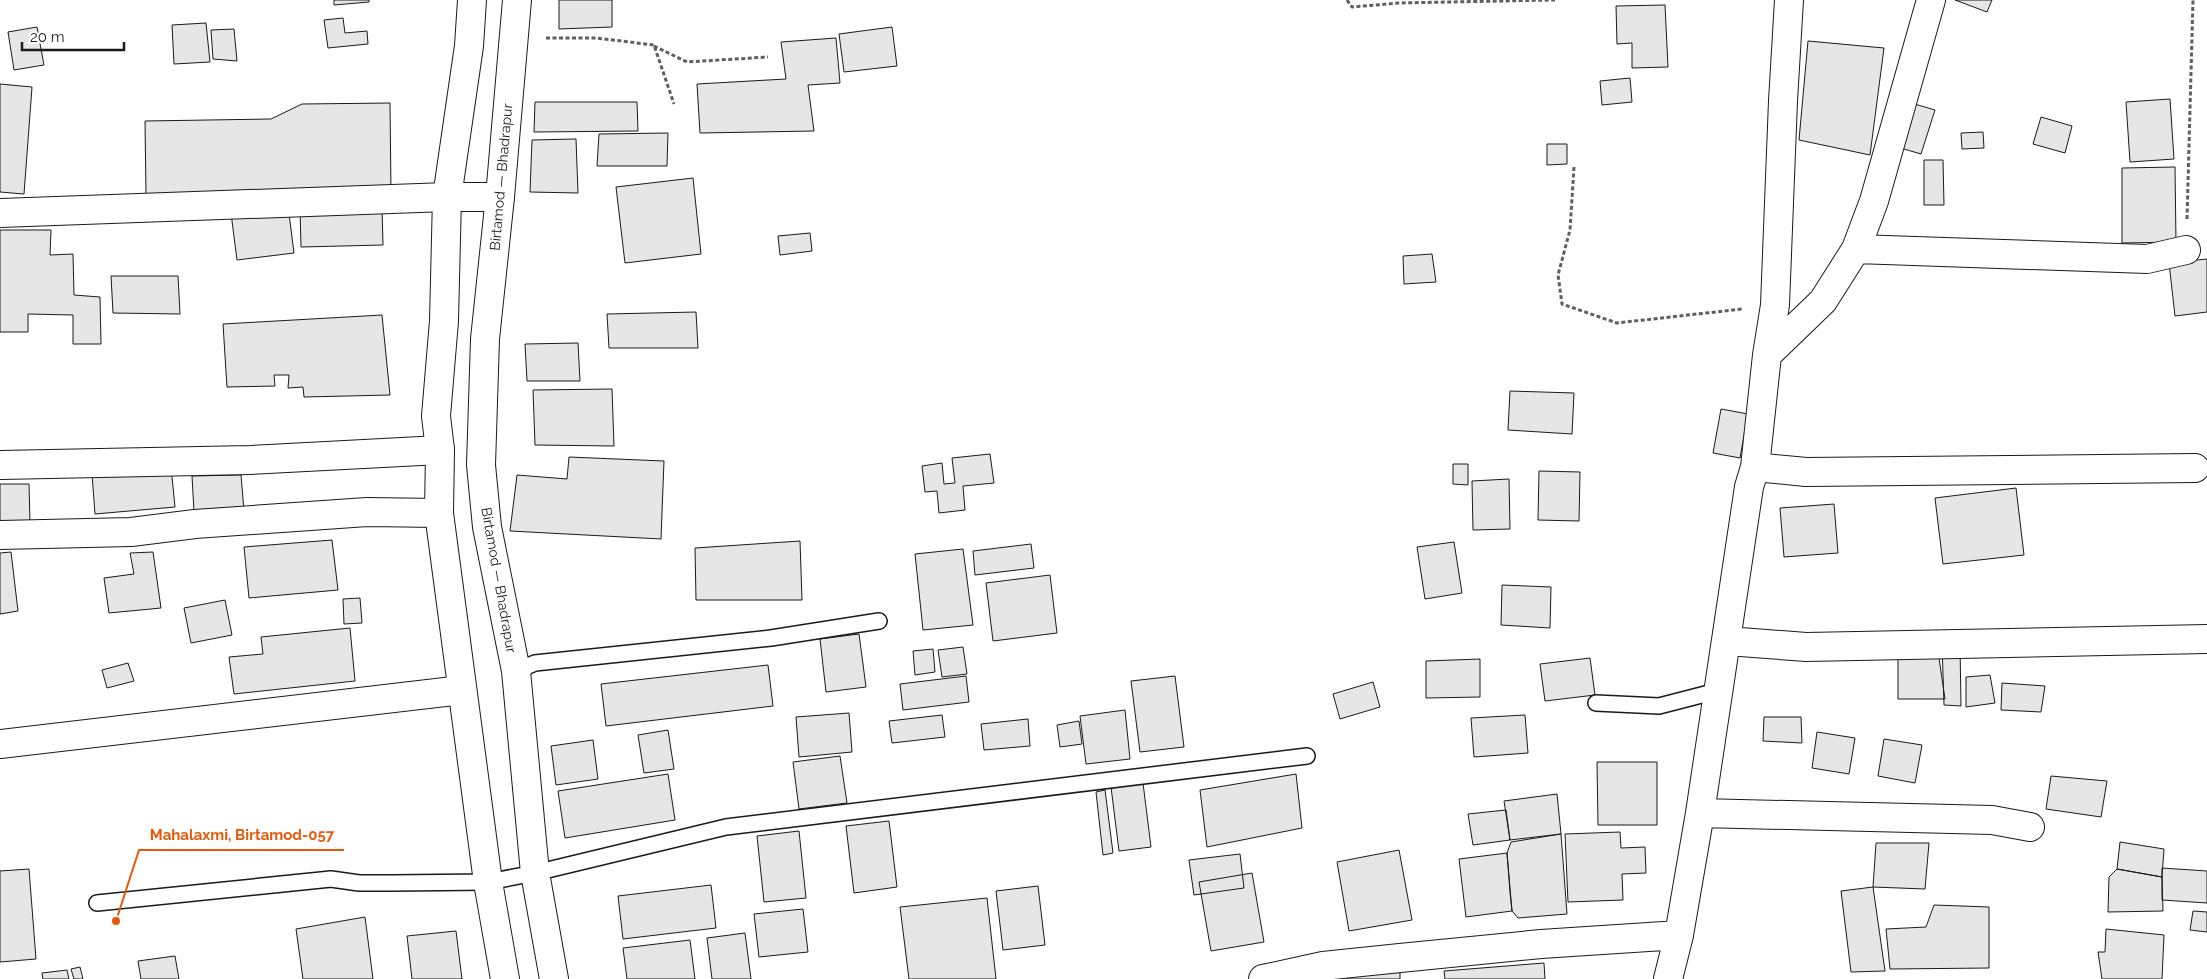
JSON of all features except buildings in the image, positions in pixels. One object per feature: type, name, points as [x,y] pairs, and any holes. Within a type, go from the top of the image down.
[{"type":"street","points":[[472,0],[469,46],[448,196],[444,321],[436,416],[440,450],[439,513],[488,882],[504,979]]},
{"type":"street","name":"Birtamod — Bhadrapur","points":[[517,0],[500,197],[485,339],[481,465],[487,527],[516,671],[535,873],[554,979]]},
{"type":"street","points":[[1668,979],[1679,935],[1700,813],[1717,691],[1728,641],[1749,487],[1755,467],[1767,355],[1775,305],[1783,101],[1790,0]]},
{"type":"street","points":[[1767,355],[1823,301],[1856,250],[1874,201],[1931,0]]},
{"type":"street","points":[[0,213],[448,196],[500,197]]},
{"type":"street","points":[[1856,250],[2146,259],[2186,250]]},
{"type":"street","points":[[0,465],[250,460],[440,450]]},
{"type":"street","points":[[1755,467],[1806,472],[2195,468]]},
{"type":"street","points":[[0,535],[131,532],[195,524],[367,512],[439,513]]},
{"type":"street","points":[[1728,641],[1806,647],[1914,644],[1960,646],[1995,642],[2207,639]]},
{"type":"street","points":[[0,744],[462,690]]},
{"type":"street","points":[[1700,813],[1992,820],[2030,827]]},
{"type":"street","points":[[1264,979],[1323,966],[1542,944],[1679,935]]},
{"type":"lane","points":[[516,671],[535,663],[771,638],[879,622]]},
{"type":"lane","points":[[1596,703],[1660,706],[1717,691]]},
{"type":"lane","points":[[97,903],[331,879],[359,883],[488,882],[535,873],[726,827],[1307,756]]},
{"type":"path","points":[[1347,0],[1352,7],[1399,3],[1555,0]]},
{"type":"path","points":[[2186,250],[2193,0]]},
{"type":"path","points":[[543,38],[596,38],[654,45],[687,62],[768,57]]},
{"type":"path","points":[[654,45],[674,104]]},
{"type":"path","points":[[1574,167],[1570,230],[1558,275],[1562,304],[1617,323],[1775,305]]},
{"type":"place","name":"Mahalaxmi, Birtamod-057","points":[[116,921]]}]
